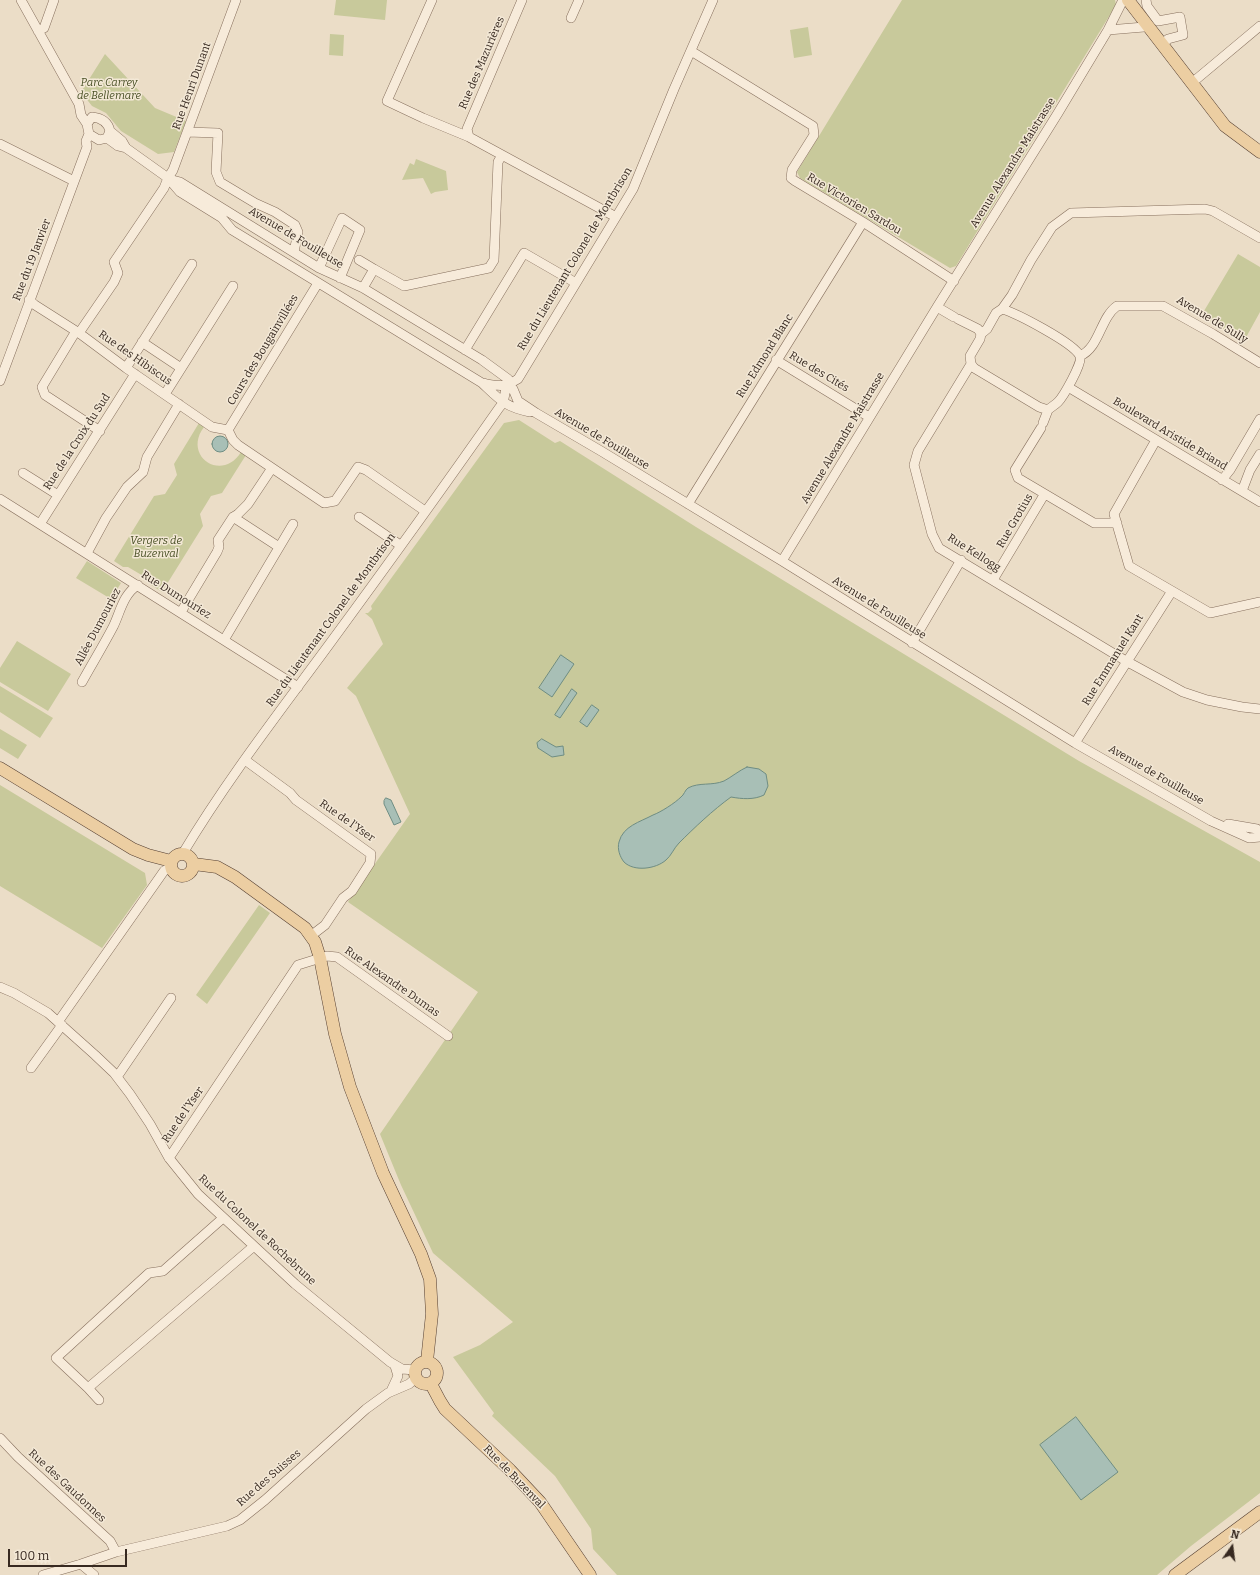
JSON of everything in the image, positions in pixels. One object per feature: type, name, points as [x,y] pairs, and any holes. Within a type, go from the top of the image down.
[{"type":"main road","points":[[1128,0],[1153,23],[1163,44],[1225,126],[1260,152]]},
{"type":"main road","points":[[0,768],[132,849],[171,864],[176,874],[184,876],[191,872],[194,864],[190,856],[183,853],[174,857],[171,864]]},
{"type":"main road","points":[[194,864],[215,866],[227,872],[299,923],[312,935],[317,945],[335,1034],[350,1088],[383,1173],[421,1254],[430,1279],[432,1314],[427,1361]]},
{"type":"main road","points":[[427,1361],[434,1364],[438,1372],[436,1379],[431,1384],[422,1383],[416,1374],[419,1364],[427,1361]]},
{"type":"main road","name":"Rue de Buzenval","points":[[431,1384],[445,1408],[510,1470],[540,1502],[590,1575]]},
{"type":"main road","points":[[1175,1575],[1260,1512]]},
{"type":"street","points":[[21,0],[78,104],[81,115],[90,120],[100,118],[105,121],[109,135],[100,140],[92,136],[90,120]]},
{"type":"street","points":[[38,31],[44,28],[54,0]]},
{"type":"street","name":"Rue Henri Dunant","points":[[77,332],[114,282],[118,273],[114,262],[164,188],[173,170],[236,0]]},
{"type":"street","points":[[432,0],[387,101],[469,137],[616,217]]},
{"type":"street","name":"Rue des Mazurières","points":[[469,137],[467,129],[522,0]]},
{"type":"street","points":[[571,18],[579,0]]},
{"type":"street","name":"Rue du Lieutenant Colonel de Montbrison","points":[[508,385],[519,377],[638,180],[713,0]]},
{"type":"street","name":"Avenue Alexandre Maistrasse","points":[[782,561],[869,417],[1054,120],[1108,30],[1123,0]]},
{"type":"street","points":[[1146,0],[1153,23]]},
{"type":"street","points":[[1108,30],[1144,27],[1153,23],[1180,17],[1183,36],[1168,39],[1163,44]]},
{"type":"street","points":[[1193,82],[1260,26]]},
{"type":"street","name":"Rue Victorien Sardou","points":[[691,51],[778,100],[813,126],[814,135],[792,170],[791,178],[795,182],[863,222],[954,281]]},
{"type":"street","points":[[188,132],[218,133],[216,172],[220,182],[255,203],[275,212],[294,225],[298,232],[294,252]]},
{"type":"street","name":"Avenue de Fouilleuse","points":[[109,135],[122,141],[126,148],[168,178],[180,192],[222,218],[232,230],[482,383],[503,403],[518,410],[536,413]]},
{"type":"street","name":"Rue du 19 Janvier","points":[[0,381],[87,147],[86,141],[92,136]]},
{"type":"street","points":[[0,144],[74,181]]},
{"type":"street","points":[[359,260],[404,286],[489,268],[494,260],[498,162],[502,155]]},
{"type":"street","name":"Avenue de Fouilleuse","points":[[168,178],[180,182],[319,268],[363,288],[482,360],[508,379],[508,385]]},
{"type":"street","name":"Rue Kellogg","points":[[1260,238],[1213,211],[1205,209],[1071,213],[1052,227],[1031,260],[1012,296],[1002,309],[996,313],[987,329],[981,334],[970,356],[971,364],[918,451],[914,464],[932,534],[939,548],[1126,661],[1183,692],[1207,700],[1260,709]]},
{"type":"street","points":[[319,268],[342,218],[360,230],[340,278]]},
{"type":"street","name":"Rue Edmond Blanc","points":[[688,504],[863,222]]},
{"type":"street","points":[[465,350],[524,253],[576,283]]},
{"type":"street","points":[[126,368],[192,264]]},
{"type":"street","points":[[363,288],[374,269]]},
{"type":"street","name":"Cours des Bougainvillées","points":[[228,430],[318,282]]},
{"type":"street","points":[[165,394],[233,286]]},
{"type":"street","name":"Rue des Hibiscus","points":[[30,300],[35,305],[77,332],[126,368],[212,427],[228,430]]},
{"type":"street","name":"Avenue de Sully","points":[[1080,356],[1086,353],[1091,347],[1111,310],[1117,306],[1163,306],[1214,334],[1260,363]]},
{"type":"street","points":[[937,307],[978,329],[981,334]]},
{"type":"street","points":[[1002,309],[1012,312],[1069,345],[1080,356],[1078,367],[1068,387],[1059,402],[1048,410],[1042,426],[1015,470],[1018,478],[1094,524],[1117,523]]},
{"type":"street","points":[[77,332],[42,387],[45,395],[100,431]]},
{"type":"street","points":[[142,342],[182,368]]},
{"type":"street","name":"Rue des Cités","points":[[776,360],[869,417]]},
{"type":"street","points":[[971,364],[974,368],[1039,407],[1048,410]]},
{"type":"street","name":"Rue de la Croix du Sud","points":[[40,524],[135,374]]},
{"type":"street","name":"Avenue de Fouilleuse","points":[[482,383],[502,386],[508,385],[513,389],[518,400],[536,413],[782,561],[1075,743],[1210,821],[1249,838],[1260,837]]},
{"type":"street","points":[[508,385],[503,403],[518,400]]},
{"type":"street","name":"Boulevard Aristide Briand","points":[[1068,387],[1260,502]]},
{"type":"street","name":"Rue du Lieutenant Colonel de Montbrison","points":[[183,853],[188,842],[216,799],[503,403]]},
{"type":"street","points":[[87,552],[106,518],[127,487],[144,472],[147,457],[178,404]]},
{"type":"street","points":[[1222,480],[1230,470],[1260,419]]},
{"type":"street","points":[[228,430],[233,440],[238,445],[324,503],[335,501],[358,467],[366,470],[425,511]]},
{"type":"street","points":[[1156,440],[1114,514],[1129,566],[1210,613],[1260,602]]},
{"type":"street","points":[[1242,491],[1250,470],[1260,454]]},
{"type":"street","points":[[181,612],[217,552],[219,547],[218,540],[233,517],[248,504],[272,468]]},
{"type":"street","points":[[23,473],[58,494]]},
{"type":"street","name":"Rue Grotius","points":[[993,580],[1044,495]]},
{"type":"street","name":"Rue Dumouriez","points":[[0,498],[298,687]]},
{"type":"street","points":[[233,517],[279,547]]},
{"type":"street","points":[[359,517],[400,545]]},
{"type":"street","points":[[224,640],[293,524]]},
{"type":"street","points":[[912,643],[961,560]]},
{"type":"street","name":"Allée Dumouriez","points":[[82,682],[114,626],[120,608],[133,587],[138,585]]},
{"type":"street","name":"Rue Emmanuel Kant","points":[[1075,743],[1172,591]]},
{"type":"street","name":"Rue de l'Yser","points":[[245,760],[290,793],[296,800],[371,854],[370,863],[352,891],[343,898],[325,925],[312,935]]},
{"type":"street","name":"Avenue de Fouilleuse","points":[[1210,821],[1257,830],[1260,833]]},
{"type":"street","points":[[31,1068],[90,978],[164,871],[171,864]]},
{"type":"street","name":"Rue Alexandre Dumas","points":[[320,958],[327,956],[336,957],[448,1036]]},
{"type":"street","name":"Rue de l'Yser","points":[[169,1158],[298,965],[320,958]]},
{"type":"street","name":"Rue du Colonel de Rochebrune","points":[[0,986],[42,1010],[95,1055],[117,1077],[150,1124],[169,1158],[198,1194],[223,1218],[295,1284],[395,1366],[416,1374]]},
{"type":"street","points":[[117,1077],[171,998]]},
{"type":"street","points":[[99,1400],[56,1358],[148,1273],[163,1271],[223,1218]]},
{"type":"street","points":[[88,1388],[254,1246]]},
{"type":"street","points":[[391,1391],[398,1376],[395,1366]]},
{"type":"street","name":"Rue des Suisses","points":[[43,1575],[116,1552],[227,1526],[240,1520],[265,1500],[366,1408],[391,1391],[409,1384],[416,1374]]},
{"type":"street","name":"Rue des Gaudonnes","points":[[0,1438],[18,1457],[110,1541],[116,1552]]},
{"type":"street","points":[[81,1564],[94,1575]]},
{"type":"green space","points":[[336,0],[387,0],[385,20],[334,15]]},
{"type":"green space","points":[[902,0],[1115,0],[1116,5],[956,266],[950,268],[800,178],[797,172]]},
{"type":"green space","points":[[808,27],[812,55],[794,58],[790,30]]},
{"type":"green space","points":[[330,34],[344,35],[343,56],[329,55]]},
{"type":"green space","name":"Parc Carrey de Bellemare","points":[[105,54],[155,108],[186,121],[174,152],[158,154],[121,131],[106,113],[92,106],[81,92]]},
{"type":"green space","points":[[416,159],[446,171],[448,190],[431,194],[423,178],[402,180],[410,163],[414,165]]},
{"type":"green space","points":[[1238,254],[1260,267],[1260,312],[1244,341],[1201,316]]},
{"type":"green space","points":[[519,420],[555,443],[560,441],[696,527],[1079,761],[1260,862],[1260,1493],[1191,1546],[1157,1575],[617,1575],[593,1549],[591,1529],[555,1476],[492,1416],[494,1413],[453,1357],[480,1345],[513,1322],[433,1253],[401,1185],[380,1134],[478,992],[348,902],[410,814],[356,696],[347,688],[383,644],[372,619],[365,613],[368,613],[372,609],[371,606],[504,423]]},
{"type":"green space","name":"Vergers de Buzenval","points":[[199,423],[204,427],[198,438],[198,448],[201,456],[207,462],[215,465],[224,465],[233,461],[241,452],[246,455],[222,493],[211,496],[200,514],[203,526],[162,592],[151,585],[150,580],[128,567],[123,567],[114,561],[154,496],[165,494],[177,475],[174,464]]},
{"type":"green space","points":[[87,561],[121,583],[111,599],[76,578]]},
{"type":"green space","points":[[17,641],[71,674],[48,711],[0,682],[0,668]]},
{"type":"green space","points":[[0,686],[53,718],[40,738],[0,712]]},
{"type":"green space","points":[[0,729],[27,745],[18,759],[0,748]]},
{"type":"green space","points":[[0,785],[145,873],[147,885],[102,948],[0,886]]},
{"type":"green space","points":[[259,905],[270,913],[207,1004],[196,995]]},
{"type":"shaded area","points":[[220,436],[227,441],[228,444],[223,451],[220,452],[213,447],[212,444],[217,437]]},
{"type":"shaded area","points":[[561,655],[574,664],[552,697],[539,688]]},
{"type":"shaded area","points":[[572,689],[577,693],[560,718],[555,715]]},
{"type":"shaded area","points":[[592,705],[599,710],[587,727],[580,722]]},
{"type":"shaded area","points":[[542,739],[556,747],[563,746],[564,755],[552,757],[538,748],[537,743]]},
{"type":"shaded area","points":[[747,767],[759,769],[766,774],[768,786],[764,795],[748,799],[731,797],[691,831],[677,845],[668,858],[657,866],[645,868],[633,867],[624,862],[621,858],[618,845],[621,837],[628,828],[672,805],[688,788],[697,785],[724,781]]},
{"type":"shaded area","points":[[386,798],[391,800],[401,822],[394,825],[384,804]]},
{"type":"shaded area","points":[[1076,1417],[1118,1472],[1081,1500],[1040,1445]]}]
